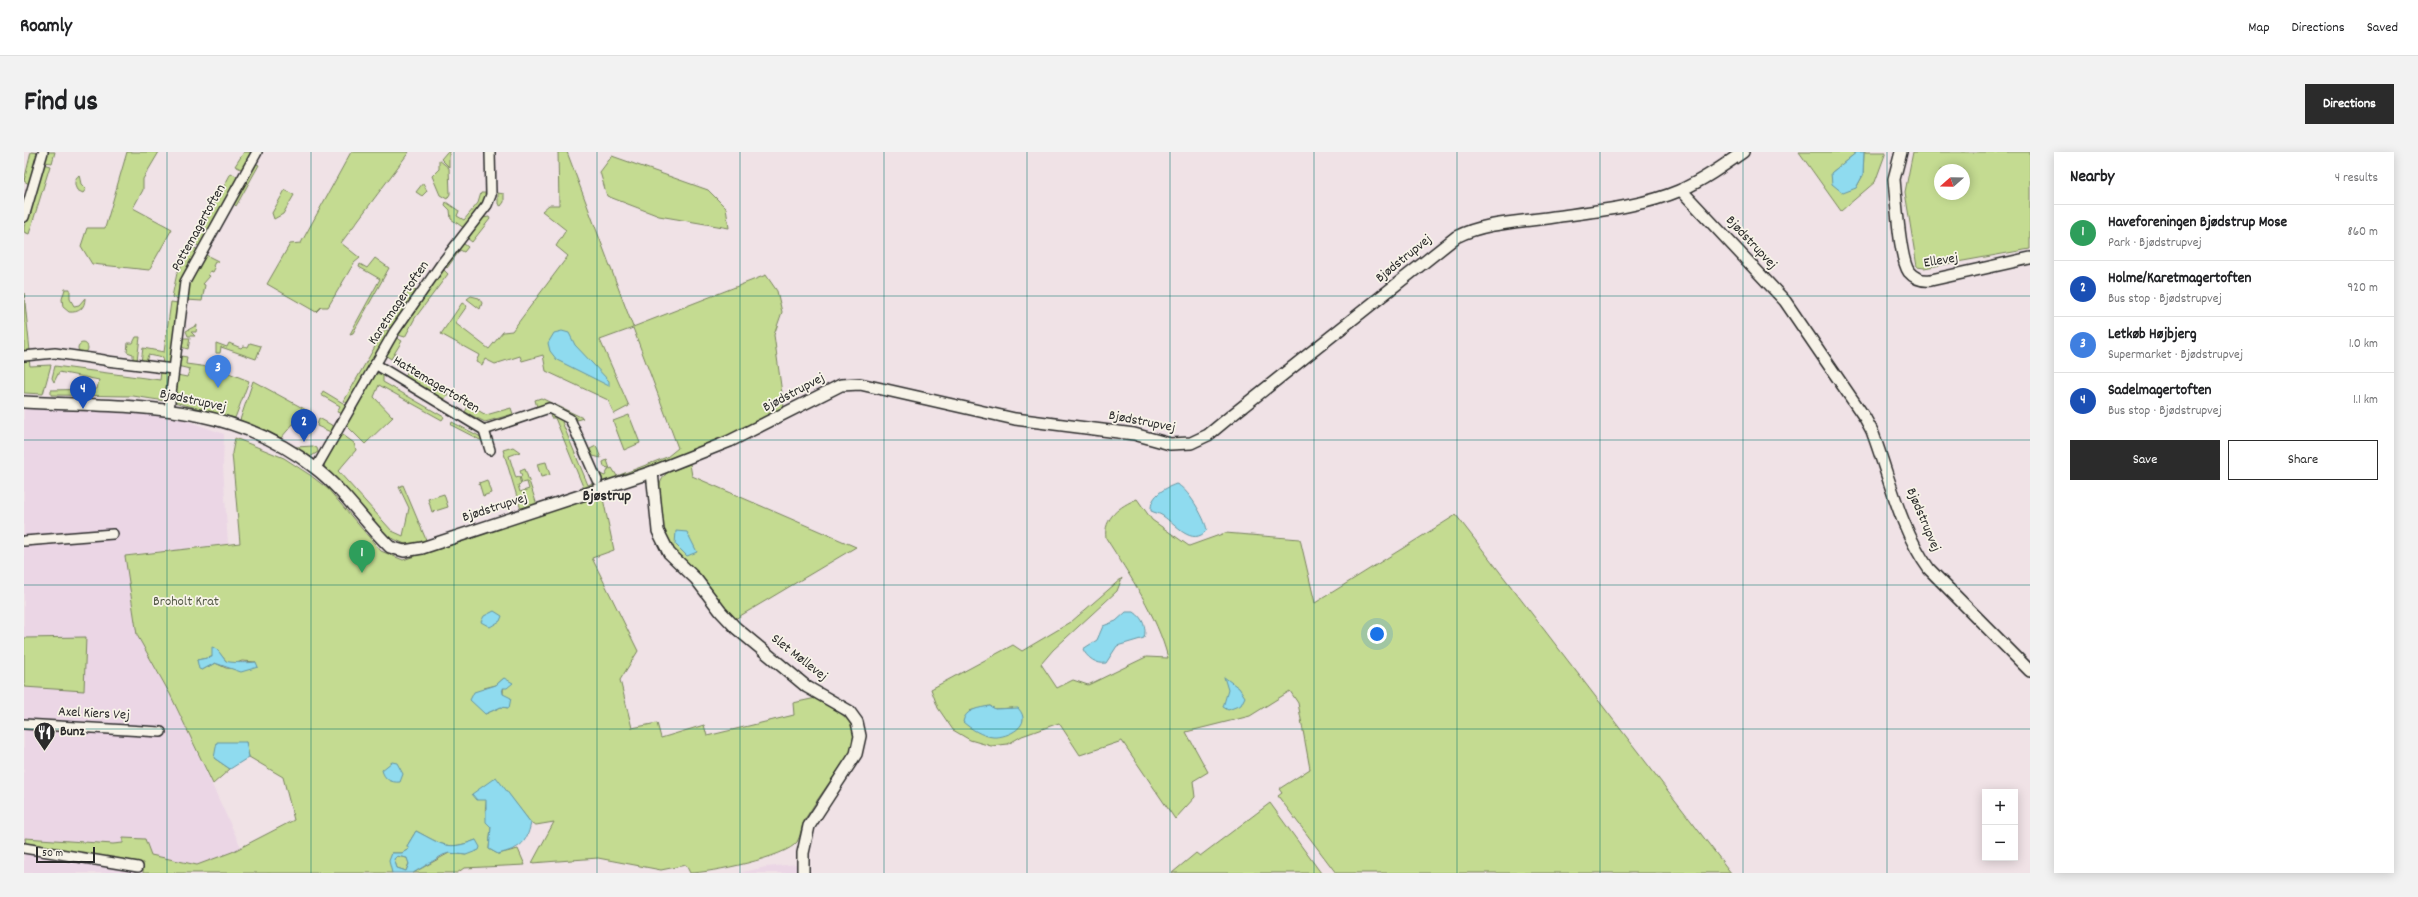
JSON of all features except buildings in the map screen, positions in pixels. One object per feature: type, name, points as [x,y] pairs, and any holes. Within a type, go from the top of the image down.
[{"type":"street","points":[[24,217],[43,152]]},
{"type":"street","name":"Pottemagertoften","points":[[169,409],[185,282],[258,152]]},
{"type":"street","name":"Karetmagertoften","points":[[316,468],[374,364],[422,291],[487,205],[491,195],[490,152]]},
{"type":"street","points":[[1681,190],[1744,152]]},
{"type":"street","name":"Ellevej","points":[[1901,152],[1894,179],[1895,191],[1904,262],[1914,276],[1920,280],[1932,280],[2030,258]]},
{"type":"street","name":"Bjødstrupvej","points":[[24,402],[127,405],[169,409],[233,425],[282,446],[316,468],[390,547],[404,551],[422,548],[652,472],[730,441],[773,421],[832,389],[850,384],[867,386],[1015,419],[1134,434],[1170,444],[1191,443],[1208,436],[1230,416],[1456,237],[1486,226],[1629,206],[1681,190],[1787,303],[1865,418],[1872,431],[1907,529],[1920,556],[1929,569],[2030,671]]},
{"type":"street","points":[[24,356],[55,353],[173,369]]},
{"type":"street","name":"Hattemagertoften","points":[[374,364],[484,430],[490,450]]},
{"type":"street","name":"Hattemagertoften","points":[[484,430],[549,408],[570,418],[597,480]]},
{"type":"street","name":"Slet Møllevej","points":[[652,472],[658,531],[669,552],[696,579],[721,612],[736,628],[807,687],[849,711],[857,722],[860,745],[848,769],[809,826],[803,853],[803,873]]},
{"type":"street","points":[[24,541],[113,534]]},
{"type":"street","name":"Axel Kiers Vej","points":[[24,724],[162,732]]},
{"type":"street","points":[[24,848],[138,867]]},
{"type":"shaded area","points":[[24,397],[168,414],[224,434],[223,466],[228,544],[125,555],[137,635],[170,694],[253,873],[24,873]]},
{"type":"shaded area","points":[[807,863],[807,873],[739,873],[766,867]]},
{"type":"green space","points":[[31,152],[39,153],[29,184],[24,181]]},
{"type":"green space","points":[[47,152],[55,152],[52,163],[44,162]]},
{"type":"green space","points":[[127,152],[159,152],[143,179],[143,190],[133,208],[172,229],[149,270],[92,264],[81,246],[87,228],[105,228]]},
{"type":"green space","points":[[244,152],[253,152],[243,170],[235,166]]},
{"type":"green space","points":[[351,152],[409,152],[341,243],[360,258],[354,263],[328,307],[321,307],[316,312],[267,284],[290,244],[301,243]]},
{"type":"green space","points":[[447,152],[449,152],[449,167],[441,159]]},
{"type":"green space","points":[[558,152],[567,152],[633,327],[766,275],[777,291],[782,312],[774,335],[784,408],[732,436],[664,465],[601,485],[600,474],[605,476],[609,468],[604,467],[603,462],[607,460],[610,469],[612,468],[617,476],[667,457],[678,448],[633,328],[600,340],[629,406],[614,414],[608,400],[546,371],[543,355],[522,361],[520,356],[495,364],[485,359],[482,365],[476,362],[479,355],[441,334],[462,303],[467,306],[455,323],[489,349],[503,332],[512,331],[568,256],[556,246],[566,230],[542,211],[549,205],[559,205]]},
{"type":"green space","points":[[1799,152],[1857,152],[1831,173],[1856,188],[1863,175],[1864,152],[1886,152],[1875,182],[1841,211]]},
{"type":"green space","points":[[1913,152],[2030,152],[2030,249],[1924,268],[1917,267],[1905,192]]},
{"type":"green space","points":[[612,156],[708,190],[726,208],[729,228],[659,216],[607,196],[600,172]]},
{"type":"green space","points":[[439,160],[449,168],[450,194],[447,199],[440,195],[432,176],[439,169]]},
{"type":"green space","points":[[255,163],[259,165],[236,206],[233,203]]},
{"type":"green space","points":[[43,164],[50,166],[29,234],[24,232],[24,227]]},
{"type":"green space","points":[[231,173],[238,177],[200,247],[194,243]]},
{"type":"green space","points":[[79,175],[81,184],[86,189],[83,193],[77,190],[75,186],[75,180]]},
{"type":"green space","points":[[423,183],[427,191],[422,196],[416,192]]},
{"type":"green space","points":[[285,190],[294,195],[283,214],[274,219],[272,213]]},
{"type":"green space","points":[[481,193],[488,193],[487,201],[464,228],[451,219],[450,210],[445,205],[446,202],[459,211],[457,216],[464,220],[478,203]]},
{"type":"green space","points":[[498,193],[504,194],[504,202],[501,206],[498,204]]},
{"type":"green space","points":[[489,217],[490,219],[472,242],[468,239],[482,218]]},
{"type":"green space","points":[[464,244],[468,247],[464,252],[460,250],[447,268],[445,266],[461,245]]},
{"type":"green space","points":[[193,247],[198,250],[179,299],[172,297],[177,273]]},
{"type":"green space","points":[[204,254],[218,261],[218,263],[215,262],[213,272],[210,271],[208,275],[210,276],[203,284],[205,285],[202,301],[186,300],[189,282]]},
{"type":"green space","points":[[375,258],[389,268],[353,333],[350,334],[380,279],[359,267],[360,264],[367,268]]},
{"type":"green space","points":[[443,269],[448,274],[415,318],[405,337],[398,335]]},
{"type":"green space","points":[[411,287],[416,291],[391,329],[386,326]]},
{"type":"green space","points":[[65,289],[70,289],[70,299],[74,306],[79,305],[85,298],[84,305],[81,309],[76,312],[69,312],[63,307],[62,299]]},
{"type":"green space","points":[[24,293],[30,351],[24,351]]},
{"type":"green space","points":[[471,296],[479,298],[482,303],[480,309],[467,299]]},
{"type":"green space","points":[[171,302],[178,303],[171,363],[162,364],[163,358],[148,355],[146,362],[141,362],[143,348],[164,352]]},
{"type":"green space","points":[[197,325],[196,332],[191,332],[195,336],[188,336],[186,331]]},
{"type":"green space","points":[[385,329],[389,331],[349,404],[344,401]]},
{"type":"green space","points":[[136,337],[140,337],[137,361],[133,361],[133,354],[127,352],[128,343],[133,343]]},
{"type":"green space","points":[[395,337],[402,341],[391,359],[385,355]]},
{"type":"green space","points":[[181,338],[190,338],[188,349],[181,347]]},
{"type":"green space","points":[[81,343],[85,343],[87,344],[87,352],[81,353],[78,350],[78,346]]},
{"type":"green space","points":[[216,343],[227,347],[229,343],[241,348],[243,346],[248,347],[250,343],[261,346],[256,359],[221,347],[220,353],[216,353]]},
{"type":"green space","points":[[181,356],[187,357],[186,364],[216,368],[249,381],[235,418],[174,402],[177,375],[187,377],[190,369],[177,366]]},
{"type":"green space","points":[[29,359],[30,366],[51,365],[43,394],[24,393],[24,360]]},
{"type":"green space","points":[[55,366],[160,380],[161,371],[169,373],[165,401],[133,396],[51,395],[51,390],[97,389],[99,380],[59,372],[54,382],[52,378]]},
{"type":"green space","points":[[408,371],[448,394],[444,400],[404,378]]},
{"type":"green space","points":[[375,373],[383,375],[383,382],[444,417],[442,420],[379,385],[374,397],[393,417],[365,444],[346,425]]},
{"type":"green space","points":[[253,381],[310,412],[305,427],[293,424],[281,438],[240,420]]},
{"type":"green space","points":[[323,391],[348,406],[343,414],[337,412],[340,406],[321,395]]},
{"type":"green space","points":[[541,398],[583,418],[577,420],[576,417],[547,404],[537,407],[535,400]]},
{"type":"green space","points":[[469,405],[486,415],[511,408],[513,414],[485,422],[465,412]]},
{"type":"green space","points":[[549,412],[568,420],[562,422],[588,485],[597,481],[599,487],[584,489],[555,418],[551,418]]},
{"type":"green space","points":[[629,415],[640,443],[624,450],[613,421]]},
{"type":"green space","points":[[319,418],[335,427],[333,433],[317,426]]},
{"type":"green space","points":[[452,422],[481,437],[482,441],[451,425]]},
{"type":"green space","points":[[343,435],[354,443],[356,450],[338,471],[392,531],[403,536],[409,508],[399,487],[403,485],[427,542],[405,544],[387,536],[325,470],[324,462],[339,437]]},
{"type":"green space","name":"Broholt Krat","points":[[235,438],[284,458],[328,489],[381,551],[403,560],[602,494],[614,550],[592,558],[638,651],[620,680],[632,728],[657,723],[661,738],[704,725],[707,736],[794,715],[793,703],[816,698],[840,713],[851,724],[854,740],[851,751],[810,810],[797,842],[790,848],[747,863],[700,872],[690,873],[686,865],[661,870],[598,858],[532,863],[554,822],[536,825],[531,823],[495,777],[488,795],[485,809],[487,821],[491,827],[489,849],[498,854],[518,849],[525,865],[464,868],[457,873],[413,873],[449,853],[466,855],[476,840],[451,846],[439,843],[416,831],[407,846],[409,849],[402,853],[392,853],[392,873],[143,873],[143,863],[26,845],[25,838],[113,844],[123,843],[123,838],[145,839],[151,855],[197,865],[232,852],[294,820],[283,777],[249,757],[246,742],[214,758],[230,769],[213,784],[170,694],[137,635],[125,556],[240,543],[232,453]],"holes":[[[215,648],[227,662],[234,664],[242,661],[256,662],[237,669],[226,668],[215,663],[202,670],[197,660],[212,657]],[[504,678],[503,694],[509,708],[501,707],[485,714],[484,688],[496,685]]]},
{"type":"green space","points":[[313,446],[317,448],[318,452],[310,457],[296,447]]},
{"type":"green space","points":[[596,446],[601,458],[593,456],[590,449]]},
{"type":"green space","points":[[513,447],[520,452],[509,456],[516,478],[519,477],[521,484],[518,485],[520,492],[529,489],[527,482],[522,483],[520,477],[522,476],[520,471],[525,469],[537,505],[521,510],[503,450]]},
{"type":"green space","points":[[546,462],[550,475],[541,477],[537,464]]},
{"type":"green space","points":[[690,464],[692,476],[856,547],[735,619],[703,578],[674,551],[666,535],[660,513],[659,491],[661,482],[667,473]]},
{"type":"green space","points":[[487,480],[491,493],[483,496],[479,483]]},
{"type":"green space","points":[[444,494],[448,507],[432,512],[428,499]]},
{"type":"green space","points":[[1137,499],[1152,520],[1189,546],[1225,533],[1300,539],[1315,603],[1456,515],[1731,873],[1336,873],[1278,796],[1282,793],[1279,789],[1310,769],[1298,703],[1290,691],[1250,716],[1186,732],[1208,772],[1193,781],[1195,797],[1175,819],[1122,741],[1080,755],[1059,723],[1022,736],[1008,744],[991,746],[970,740],[953,730],[938,708],[931,689],[1013,645],[1022,651],[1071,622],[1122,578],[1117,591],[1053,650],[1041,664],[1057,688],[1073,680],[1088,685],[1146,657],[1168,658],[1150,611],[1106,538],[1107,524],[1110,519],[1119,509]],"holes":[[[990,706],[995,709],[1013,708],[969,711]]]},
{"type":"green space","points":[[86,637],[84,691],[24,687],[24,638]]},
{"type":"green space","points":[[1270,803],[1321,873],[1172,873],[1196,853],[1200,856]]},
{"type":"green space","points":[[397,856],[407,858],[409,863],[406,871],[397,868],[394,859]]},
{"type":"water","points":[[1857,152],[1864,152],[1863,175],[1856,188],[1843,193],[1832,184],[1831,173]]},
{"type":"water","points":[[562,331],[569,333],[575,345],[609,381],[609,386],[557,360],[550,351],[548,343],[554,333]]},
{"type":"water","points":[[1176,484],[1180,486],[1190,497],[1203,518],[1207,530],[1201,535],[1195,537],[1190,536],[1178,529],[1162,515],[1151,511],[1151,506],[1155,497],[1166,488]]},
{"type":"water","points":[[676,531],[687,532],[697,552],[687,556],[675,544]]},
{"type":"water","points":[[494,611],[502,616],[500,621],[490,627],[481,622],[484,616]]},
{"type":"water","points":[[1126,612],[1134,612],[1142,620],[1145,627],[1144,638],[1117,646],[1106,663],[1096,662],[1084,652],[1083,649],[1097,640],[1103,626],[1116,621]]},
{"type":"water","points":[[212,647],[218,651],[226,661],[240,663],[256,662],[258,667],[241,672],[215,663],[202,670],[199,669],[197,660],[212,657]]},
{"type":"water","points":[[1224,677],[1239,688],[1245,697],[1241,705],[1228,710],[1223,707],[1228,690]]},
{"type":"water","points":[[504,678],[513,683],[507,688],[502,688],[503,694],[511,698],[509,708],[501,707],[485,714],[470,700],[474,692],[496,685]]},
{"type":"water","points":[[990,706],[995,709],[1018,708],[1022,714],[1023,720],[1021,725],[1012,733],[999,737],[993,737],[977,732],[963,722],[967,714],[973,710]]},
{"type":"water","points":[[217,742],[246,742],[249,757],[230,769],[214,758]]},
{"type":"water","points":[[392,762],[397,763],[403,774],[400,782],[388,780],[384,776],[382,770]]},
{"type":"water","points":[[496,777],[531,823],[527,836],[521,844],[512,850],[498,854],[489,849],[491,827],[486,822],[486,800],[477,800],[472,794]]},
{"type":"water","points":[[416,831],[445,845],[458,845],[476,840],[480,847],[479,850],[466,855],[449,853],[443,855],[413,873],[392,873],[389,861],[392,853],[402,853],[409,849],[407,846]],"holes":[[[397,856],[407,858],[409,864],[406,871],[397,868],[394,859]]]},
{"type":"place","name":"Letkøb Højbjerg","points":[[218,388]]},
{"type":"place","name":"Sadelmagertoften","points":[[83,409]]},
{"type":"place","name":"Holme/Karetmagertoften","points":[[304,442]]},
{"type":"place","name":"Haveforeningen Bjødstrup Mose","points":[[362,573]]},
{"type":"place","name":"Bunz","points":[[45,752]]},
{"type":"district","name":"Bjøstrup","points":[[607,497]]}]
